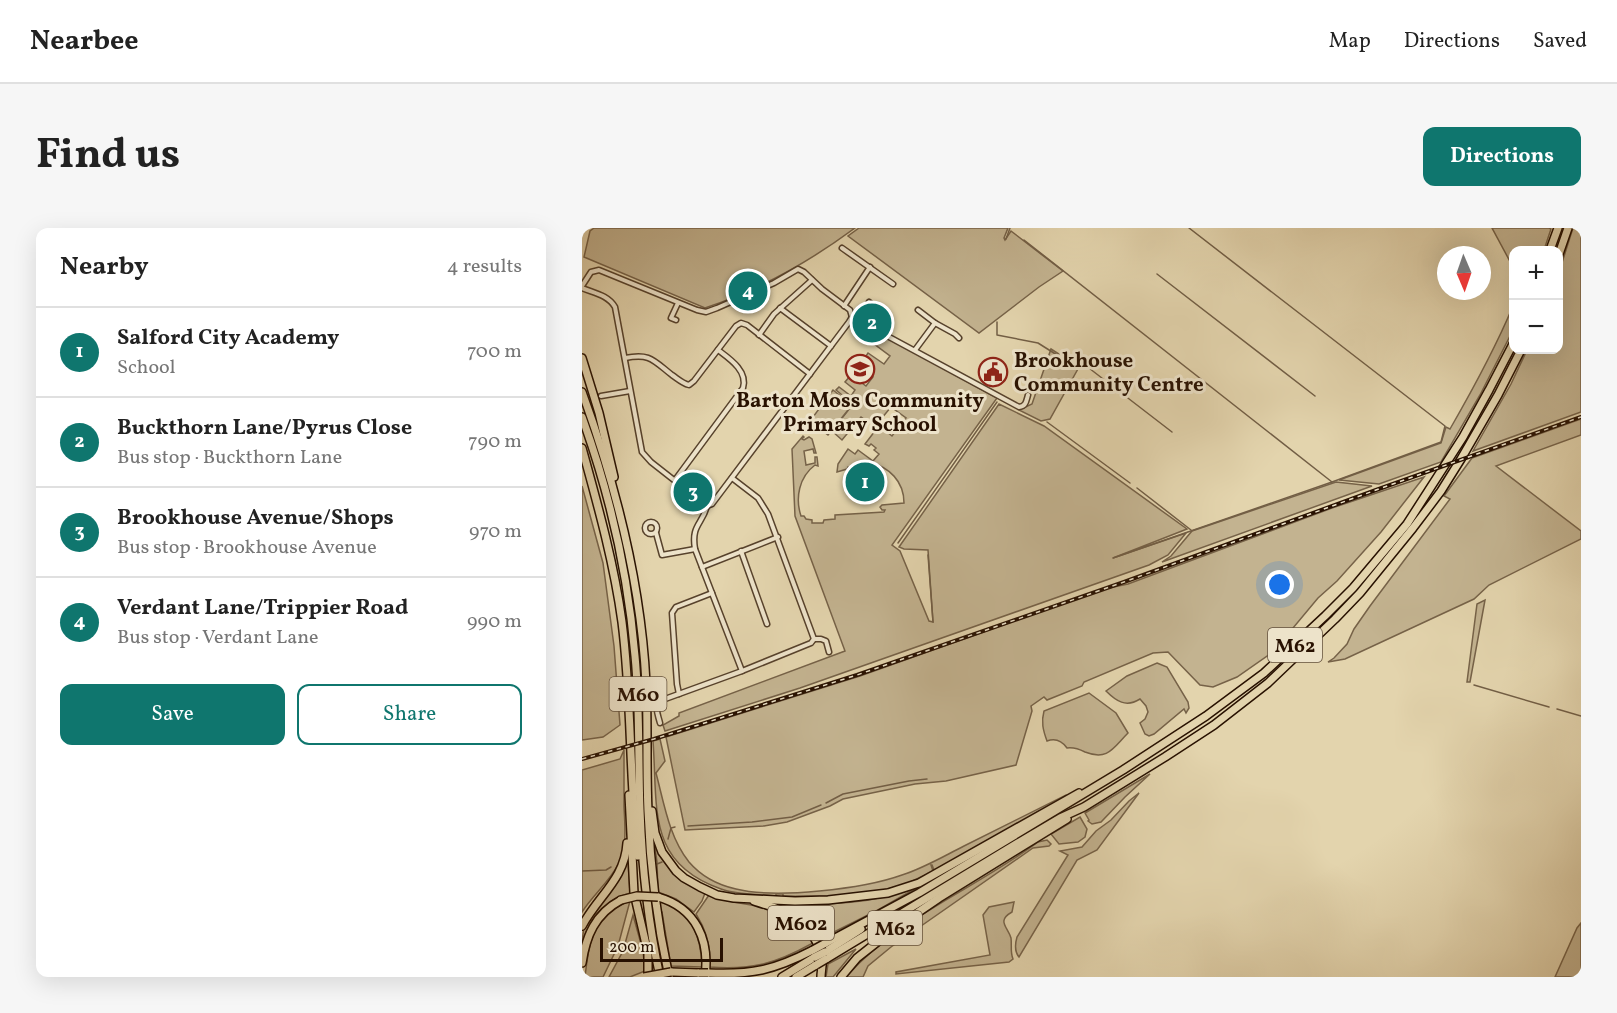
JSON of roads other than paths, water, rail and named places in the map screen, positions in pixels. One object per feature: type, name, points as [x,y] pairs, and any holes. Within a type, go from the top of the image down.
[{"type":"highway","points":[[1551,246],[1558,228]]},
{"type":"highway","points":[[1562,246],[1568,228]]},
{"type":"highway","name":"M62","points":[[919,892],[1123,770],[1206,716],[1250,684],[1294,645],[1353,588],[1407,524],[1446,464],[1509,352]]},
{"type":"highway","name":"M62","points":[[840,977],[857,958],[895,928],[1175,750],[1243,704],[1269,683],[1347,607],[1385,564],[1440,491],[1472,441],[1519,354]]},
{"type":"highway","points":[[582,358],[608,445],[617,501]]},
{"type":"highway","name":"M60","points":[[582,392],[617,501],[634,585],[646,683],[652,873],[659,926],[670,974]]},
{"type":"highway","name":"M60","points":[[582,417],[613,520],[629,603],[637,683],[640,810],[645,887],[660,977]]},
{"type":"highway","points":[[582,448],[586,462]]},
{"type":"highway","name":"M60","points":[[582,453],[609,546],[617,589],[624,647],[637,844],[641,876],[645,887]]},
{"type":"highway","name":"M60","points":[[628,703],[629,810],[634,893],[648,953],[646,977]]},
{"type":"highway","name":"M62","points":[[746,899],[828,900],[866,897],[897,891],[919,883],[1073,795],[1102,782]]},
{"type":"highway","name":"M60","points":[[648,783],[655,833],[662,852],[676,872],[708,892],[746,899]]},
{"type":"highway","name":"M62","points":[[940,890],[1060,818],[1084,807]]},
{"type":"highway","name":"M60","points":[[582,926],[614,882],[621,868],[627,848],[629,810]]},
{"type":"highway","points":[[836,977],[866,944],[940,890]]},
{"type":"highway","name":"M602","points":[[825,951],[940,890]]},
{"type":"highway","name":"M602","points":[[783,977],[919,892]]},
{"type":"highway","points":[[582,963],[585,945],[593,926],[604,912],[621,900],[641,895],[673,902],[697,926],[706,948],[704,974]]},
{"type":"highway","name":"M602","points":[[746,899],[785,912],[805,926],[821,955],[821,977]]},
{"type":"highway","points":[[646,977],[670,974],[741,974],[796,959],[815,957],[825,951]]},
{"type":"highway","name":"M602","points":[[796,977],[815,957]]},
{"type":"street","points":[[842,248],[893,284]]},
{"type":"street","points":[[844,306],[870,267]]},
{"type":"street","points":[[599,270],[678,303],[697,310],[708,311],[774,283],[796,270],[801,270],[851,311],[852,317],[849,322],[712,504],[707,506],[651,462],[642,452],[616,311],[606,297],[582,287],[591,272],[599,270]]},
{"type":"street","points":[[759,335],[774,314],[812,280]]},
{"type":"street","points":[[869,302],[884,314],[876,328]]},
{"type":"street","points":[[676,320],[671,318],[678,303]]},
{"type":"street","points":[[780,308],[831,346]]},
{"type":"street","points":[[918,310],[958,338]]},
{"type":"street","points":[[852,317],[1019,407],[1023,407],[1028,395]]},
{"type":"street","points":[[915,350],[935,323]]},
{"type":"street","points":[[625,358],[638,355],[649,357],[688,385],[694,381],[738,324],[745,324],[810,374]]},
{"type":"street","points":[[675,480],[743,388],[744,380],[741,372],[718,350]]},
{"type":"street","points":[[602,396],[630,391]]},
{"type":"street","points":[[731,478],[753,494],[763,505],[778,537],[814,639]]},
{"type":"street","points":[[707,506],[695,529],[693,537],[695,549],[742,671]]},
{"type":"street","points":[[656,532],[662,555],[695,549]]},
{"type":"street","points":[[702,567],[778,537]]},
{"type":"street","points":[[741,552],[767,624]]},
{"type":"street","points":[[679,694],[672,613],[676,607],[712,593]]},
{"type":"street","points":[[660,723],[656,709],[658,703],[665,699],[742,671],[811,643],[814,639],[826,641],[829,652]]},
{"type":"waterway","points":[[1006,239],[1010,228]]},
{"type":"waterway","points":[[1113,558],[1441,442],[1445,426],[1189,228]]},
{"type":"waterway","points":[[1024,240],[1332,482]]},
{"type":"waterway","points":[[1157,274],[1315,396]]},
{"type":"waterway","points":[[997,322],[997,335],[1038,343],[1076,367]]},
{"type":"waterway","points":[[1085,365],[1172,432]]},
{"type":"waterway","points":[[898,543],[997,402]]},
{"type":"waterway","points":[[1047,422],[1130,483]]},
{"type":"waterway","points":[[1137,488],[1191,530]]},
{"type":"waterway","points":[[928,555],[933,622]]},
{"type":"waterway","points":[[1474,685],[1549,707]]},
{"type":"waterway","points":[[1557,709],[1581,716]]},
{"type":"waterway","points":[[826,803],[843,794],[927,779]]},
{"type":"waterway","points":[[688,826],[792,817],[821,805]]},
{"type":"waterway","points":[[668,839],[671,828],[675,827]]},
{"type":"waterway","points":[[657,864],[662,862]]},
{"type":"waterway","points":[[582,871],[606,870],[611,867]]},
{"type":"railway","points":[[582,759],[654,739],[857,675],[1124,582],[1581,417]]},
{"type":"place","name":"Verdant Lane/Trippier Road","points":[[748,291]]},
{"type":"place","name":"Buckthorn Lane/Pyrus Close","points":[[872,323]]},
{"type":"place","name":"Barton Moss Community Primary School","points":[[860,369]]},
{"type":"place","name":"Brookhouse Community Centre","points":[[993,372]]},
{"type":"place","name":"Salford City Academy","points":[[865,482]]},
{"type":"place","name":"Brookhouse Avenue/Shops","points":[[693,492]]}]
